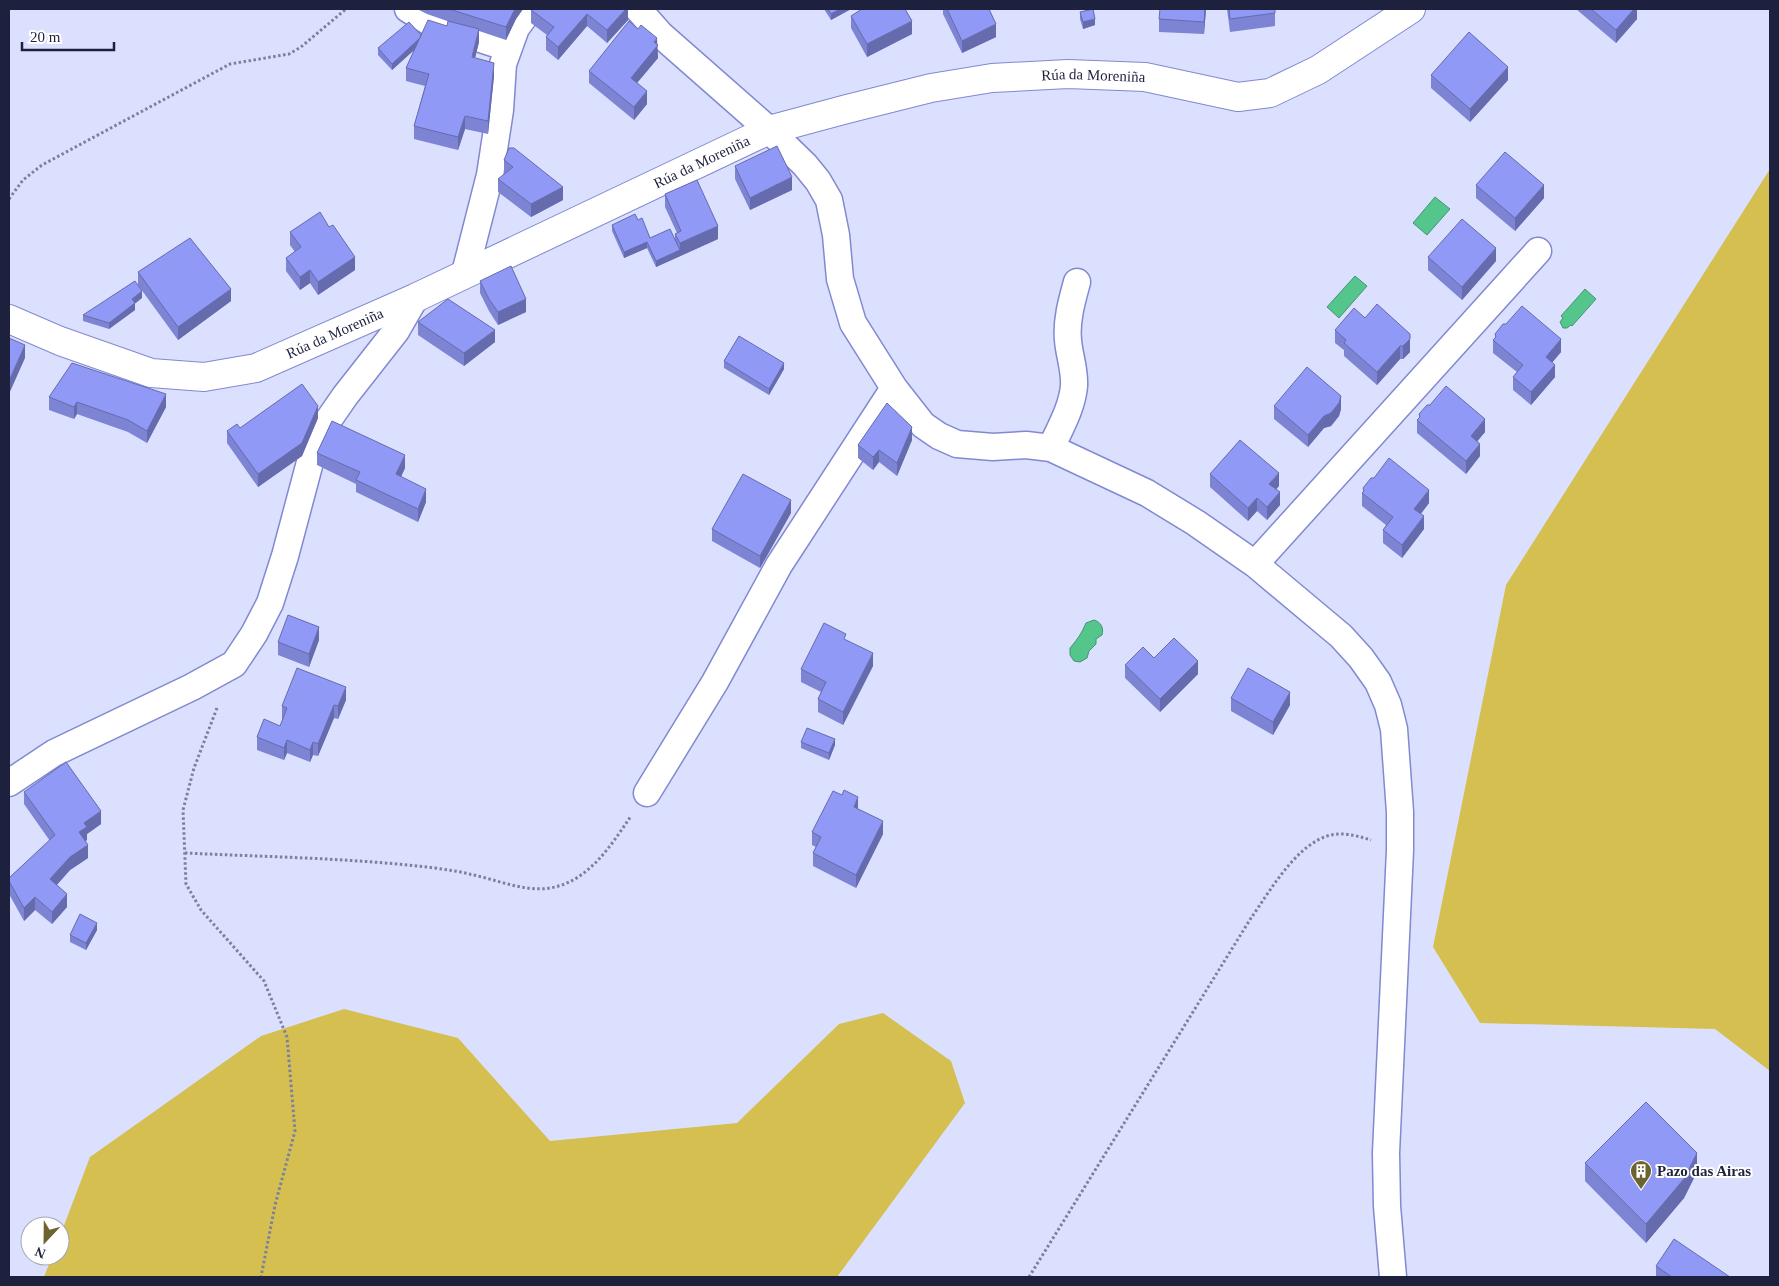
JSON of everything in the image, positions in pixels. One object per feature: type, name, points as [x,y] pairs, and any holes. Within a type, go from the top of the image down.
[{"type":"street","points":[[408,9],[431,22],[508,48]]},
{"type":"street","points":[[465,273],[490,176],[500,110],[504,64],[516,28],[530,9]]},
{"type":"street","points":[[638,9],[662,35],[769,130],[805,165],[818,181],[828,200],[836,235],[840,279],[853,323],[894,388],[924,425],[939,436],[957,444],[1050,448],[1147,493],[1196,523],[1255,564],[1341,636],[1361,658],[1378,682],[1388,705],[1394,729],[1400,812],[1386,1153],[1386,1206],[1392,1277]]},
{"type":"street","name":"Rúa da Moreniña","points":[[9,319],[60,341],[151,372],[204,377],[256,368],[415,298],[769,130],[932,88],[992,78],[1068,74],[1145,76],[1238,97],[1270,93],[1318,70],[1411,9]]},
{"type":"street","points":[[1255,564],[1538,251]]},
{"type":"street","points":[[1050,448],[1069,409],[1074,386],[1074,367],[1068,339],[1071,306],[1077,282]]},
{"type":"street","points":[[9,783],[54,752],[192,687],[234,664],[254,634],[270,603],[285,556],[310,462],[327,422],[396,331],[415,298]]},
{"type":"street","points":[[647,793],[715,682],[779,565],[894,388]]},
{"type":"path","points":[[9,199],[23,180],[42,165],[230,64],[289,54],[301,47],[346,9]]},
{"type":"path","points":[[218,706],[194,768],[183,810],[186,884],[201,910],[264,981],[287,1037],[295,1130],[275,1205],[261,1277]]},
{"type":"path","points":[[185,853],[341,860],[435,868],[469,874],[516,886],[555,888],[571,881],[595,864],[615,840],[647,793]]},
{"type":"path","points":[[1029,1277],[1246,926],[1283,872],[1300,853],[1314,842],[1326,836],[1340,833],[1400,848]]},
{"type":"shaded area","points":[[1770,169],[1770,1071],[1715,1029],[1480,1023],[1433,947],[1506,585]]},
{"type":"shaded area","points":[[1435,197],[1450,209],[1427,235],[1413,223]]},
{"type":"shaded area","points":[[1355,276],[1367,286],[1339,318],[1327,307]]},
{"type":"shaded area","points":[[1585,289],[1596,299],[1572,326],[1563,328],[1560,322],[1563,318],[1561,316]]},
{"type":"shaded area","points":[[1094,620],[1101,626],[1103,630],[1102,635],[1096,639],[1096,644],[1089,651],[1087,658],[1080,662],[1074,661],[1070,655],[1070,648],[1086,623]]},
{"type":"shaded area","points":[[344,1009],[458,1038],[550,1141],[737,1123],[839,1024],[883,1013],[951,1061],[965,1103],[837,1277],[44,1277],[48,1266],[70,1266],[70,1216],[68,1216],[90,1157],[261,1036]]},
{"type":"building","points":[[449,9],[515,9],[506,27]]},
{"type":"building","points":[[532,9],[626,9],[607,30],[587,14],[558,47],[546,37],[554,27]]},
{"type":"building","points":[[828,9],[840,9],[831,14]]},
{"type":"building","points":[[862,9],[905,9],[912,21],[867,44],[851,16]]},
{"type":"building","points":[[947,9],[989,9],[996,24],[962,41]]},
{"type":"building","points":[[1093,9],[1095,19],[1083,22],[1080,12]]},
{"type":"building","points":[[1160,9],[1205,9],[1204,22],[1159,19]]},
{"type":"building","points":[[1229,9],[1275,9],[1275,13],[1230,19]]},
{"type":"building","points":[[1591,9],[1634,9],[1616,30]]},
{"type":"building","points":[[428,20],[447,26],[448,21],[479,29],[472,57],[494,63],[488,121],[465,116],[458,137],[414,126],[429,74],[406,68]]},
{"type":"building","points":[[629,21],[638,29],[641,25],[657,38],[654,42],[658,45],[631,78],[647,91],[634,107],[589,71]]},
{"type":"building","points":[[409,22],[421,35],[420,38],[392,64],[378,48]]},
{"type":"building","points":[[1469,32],[1508,67],[1470,109],[1431,75]]},
{"type":"building","points":[[777,146],[792,177],[750,198],[735,166]]},
{"type":"building","points":[[509,148],[514,148],[563,187],[531,204],[498,179],[513,167],[504,160]]},
{"type":"building","points":[[1505,152],[1544,185],[1515,218],[1476,185]]},
{"type":"building","points":[[697,180],[718,226],[680,243],[675,234],[681,231],[665,194]]},
{"type":"building","points":[[320,212],[329,227],[333,225],[355,257],[318,282],[310,270],[300,277],[286,258],[301,247],[290,232]]},
{"type":"building","points":[[635,214],[638,220],[642,218],[650,238],[670,229],[680,250],[656,261],[647,242],[624,252],[612,225]]},
{"type":"building","points":[[1462,219],[1496,248],[1462,287],[1428,257]]},
{"type":"building","points":[[190,238],[231,289],[178,327],[138,272]]},
{"type":"building","points":[[511,266],[526,299],[498,312],[480,281]]},
{"type":"building","points":[[135,281],[142,291],[132,299],[135,303],[109,323],[83,315]]},
{"type":"building","points":[[448,299],[495,330],[464,353],[418,322]]},
{"type":"building","points":[[1377,304],[1410,334],[1410,339],[1403,346],[1400,346],[1377,372],[1344,343],[1346,340],[1335,330],[1354,308],[1365,318]]},
{"type":"building","points":[[1522,306],[1561,339],[1546,357],[1555,365],[1531,392],[1513,377],[1523,365],[1493,340],[1503,324],[1506,324]]},
{"type":"building","points":[[739,336],[784,363],[769,389],[724,361]]},
{"type":"building","points":[[9,338],[25,345],[9,381]]},
{"type":"building","points":[[72,363],[166,394],[147,431],[128,420],[77,402],[74,407],[49,397]]},
{"type":"building","points":[[1307,367],[1341,396],[1339,403],[1331,413],[1324,416],[1308,435],[1274,406]]},
{"type":"building","points":[[302,384],[318,406],[302,443],[258,474],[227,431],[237,424],[240,428]]},
{"type":"building","points":[[1446,386],[1485,419],[1471,436],[1480,444],[1466,461],[1417,420],[1420,417],[1419,414],[1427,405],[1430,405]]},
{"type":"building","points":[[887,403],[912,427],[897,463],[879,450],[873,457],[858,445]]},
{"type":"building","points":[[332,421],[405,455],[396,474],[426,489],[418,509],[356,480],[360,472],[317,453]]},
{"type":"building","points":[[1240,440],[1279,473],[1269,484],[1280,492],[1267,507],[1257,498],[1248,508],[1210,474]]},
{"type":"building","points":[[1389,458],[1429,490],[1414,509],[1424,516],[1402,545],[1383,530],[1393,517],[1362,493],[1364,491],[1363,488],[1371,478],[1374,478]]},
{"type":"building","points":[[743,474],[791,500],[760,556],[712,529]]},
{"type":"building","points":[[288,615],[319,627],[309,654],[278,642]]},
{"type":"building","points":[[824,623],[846,634],[844,639],[873,653],[843,712],[818,699],[826,682],[801,669]]},
{"type":"building","points":[[1174,638],[1198,661],[1160,699],[1125,665],[1143,647],[1154,658]]},
{"type":"building","points":[[297,668],[346,687],[338,706],[334,705],[318,744],[313,742],[310,750],[287,740],[284,748],[257,737],[264,719],[280,726],[287,708],[282,706]]},
{"type":"building","points":[[1248,668],[1290,692],[1273,722],[1231,698]]},
{"type":"building","points":[[807,728],[835,739],[829,753],[801,742]]},
{"type":"building","points":[[66,762],[101,811],[84,823],[87,827],[79,832],[88,845],[70,857],[50,879],[67,894],[52,912],[35,897],[24,908],[9,878],[55,835],[24,792]]},
{"type":"building","points":[[844,790],[858,797],[854,807],[883,821],[856,875],[813,853],[821,837],[812,832],[833,791],[842,795]]},
{"type":"building","points":[[80,914],[97,923],[86,943],[70,935]]},
{"type":"building","name":"Pazo das Airas","points":[[1646,1102],[1697,1153],[1684,1179],[1646,1224],[1585,1163]]},
{"type":"building","points":[[1674,1239],[1730,1277],[1672,1277],[1656,1266]]},
{"type":"place","name":"Pazo das Airas","points":[[1641,1190]]}]
